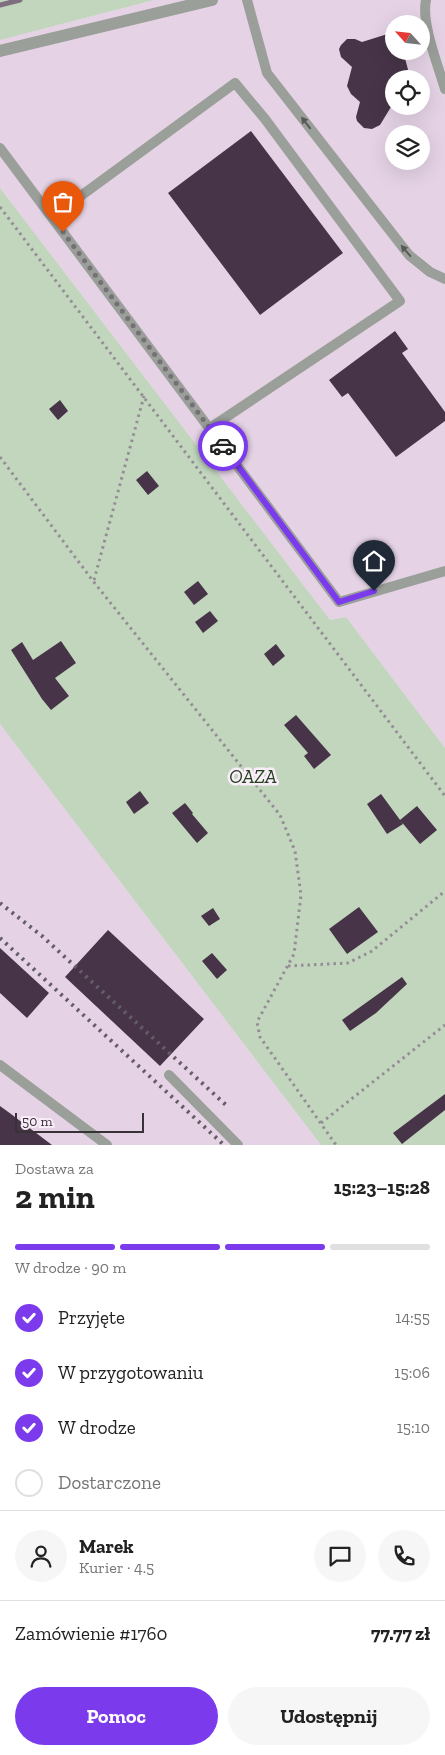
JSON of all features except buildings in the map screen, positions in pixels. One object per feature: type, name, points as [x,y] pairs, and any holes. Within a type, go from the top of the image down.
[{"type":"street","points":[[0,50],[212,0]]},
{"type":"lane","points":[[247,0],[267,73],[409,255],[430,272],[445,279]]},
{"type":"lane","points":[[426,0],[424,12],[445,89]]},
{"type":"lane","points":[[52,217],[235,83],[265,119],[400,301],[210,428]]},
{"type":"lane","points":[[0,148],[339,602],[445,571]]},
{"type":"lane","points":[[0,1065],[107,1145]]},
{"type":"lane","points":[[169,1075],[238,1145]]},
{"type":"path","points":[[0,207],[445,796]]},
{"type":"path","points":[[94,581],[144,396]]},
{"type":"path","points":[[0,457],[94,581],[280,815],[294,851],[301,895],[294,954],[258,1022],[260,1037],[336,1145]]},
{"type":"path","points":[[287,966],[348,963],[372,951],[445,891]]},
{"type":"path","points":[[321,1123],[445,1025]]},
{"type":"shaded area","points":[[154,0],[445,0],[445,748],[346,617],[330,620],[0,188],[0,40]]},
{"type":"shaded area","points":[[0,724],[315,1137],[321,1145],[0,1145]]},
{"type":"green space","points":[[0,0],[154,0],[0,40]]},
{"type":"green space","name":"OAZA","points":[[0,188],[330,620],[346,617],[445,748],[445,1145],[321,1145],[0,724]]},
{"type":"waterway","points":[[0,5],[20,0]]},
{"type":"railway","points":[[0,903],[42,936],[227,1106]]},
{"type":"railway","points":[[0,938],[224,1145]]},
{"type":"way so far","points":[[63,232],[223,446]]},
{"type":"route","points":[[223,446],[339,602],[374,591]]}]
